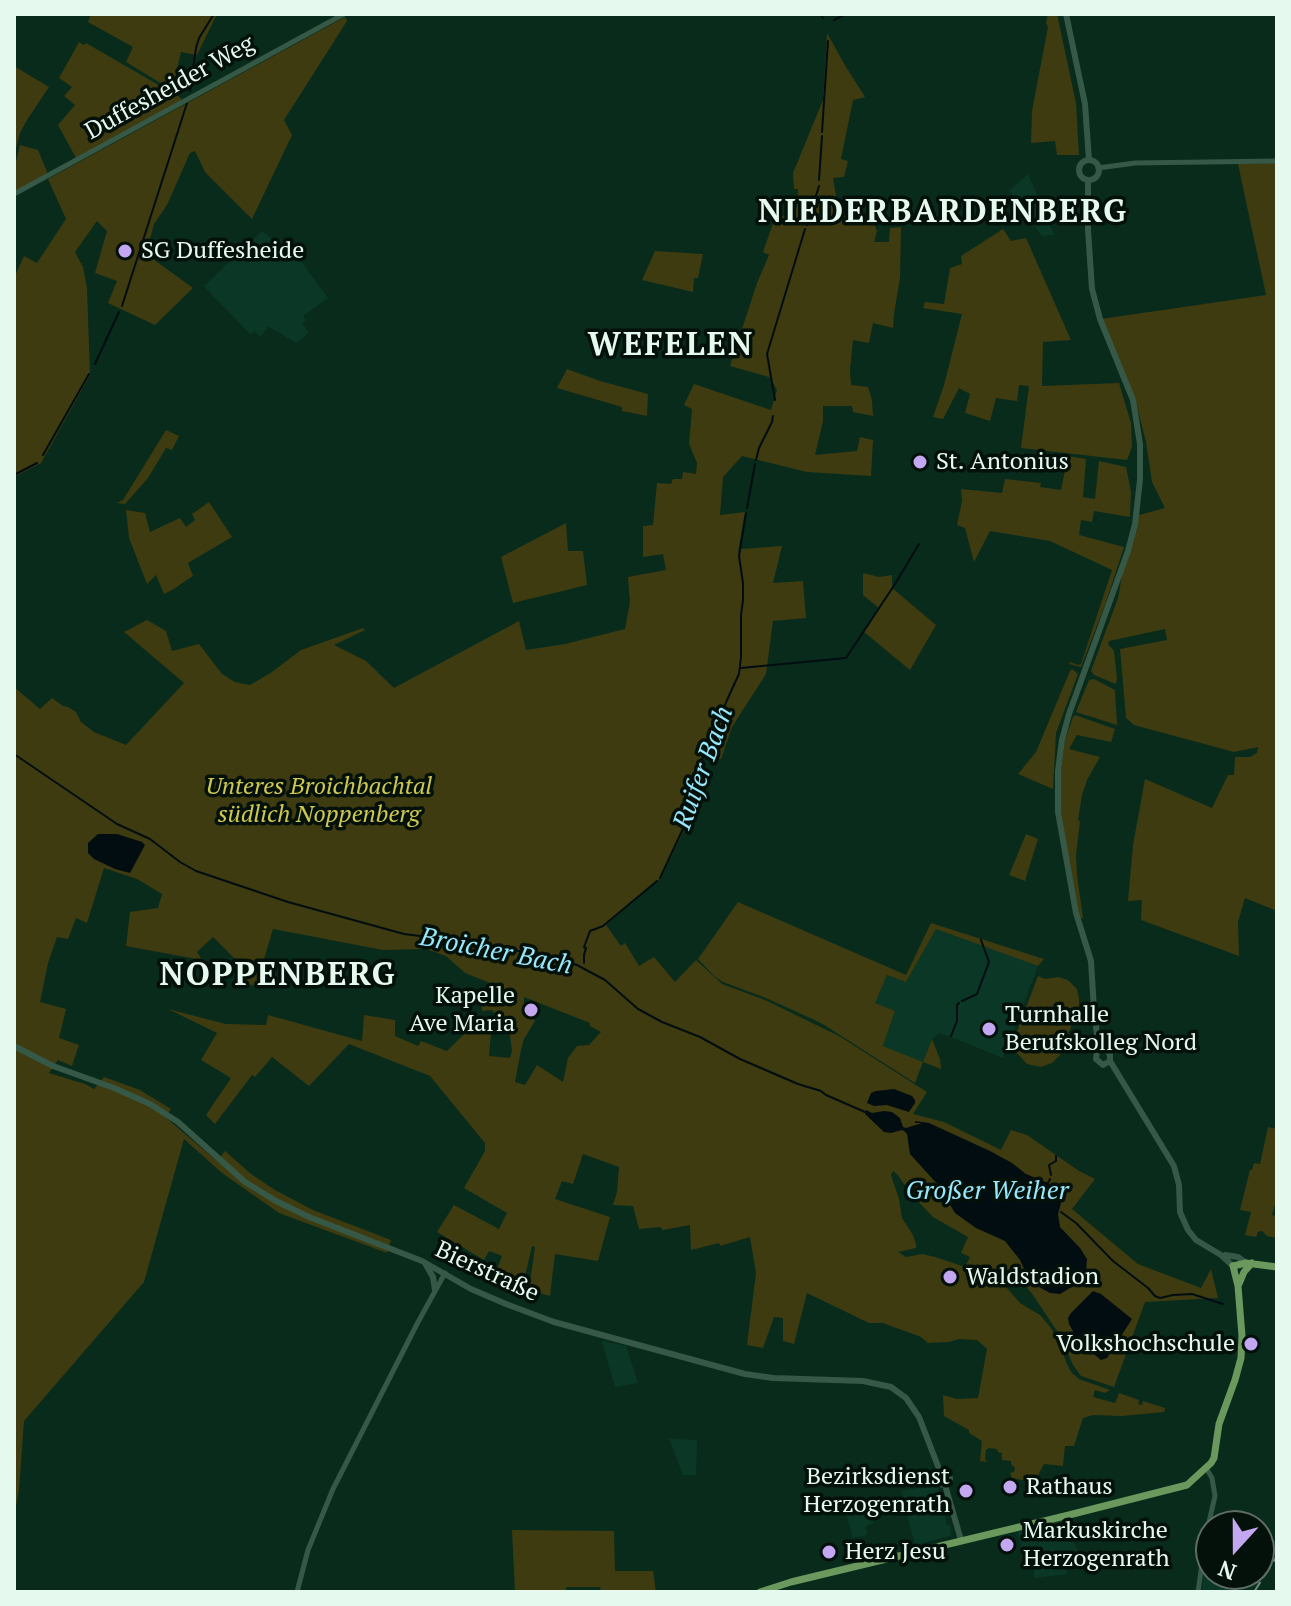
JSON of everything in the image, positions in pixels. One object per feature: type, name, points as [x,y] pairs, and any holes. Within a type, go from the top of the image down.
[{"type":"main road","points":[[1066,14],[1085,104],[1089,160]]},
{"type":"main road","points":[[1089,160],[1095,162],[1098,168],[1096,176],[1088,180],[1079,170],[1081,164],[1089,160]]},
{"type":"main road","points":[[1088,180],[1092,289],[1100,319],[1133,400],[1139,431],[1140,480],[1135,524],[1128,551],[1069,714],[1058,771],[1058,812],[1063,850],[1078,920],[1091,961],[1094,1010],[1102,1051]]},
{"type":"main road","name":"Bierstraße","points":[[14,1046],[53,1066],[157,1108],[178,1122],[245,1182],[276,1201],[424,1262],[490,1298],[549,1320],[745,1374],[860,1381],[896,1390],[906,1398],[919,1417],[941,1474],[938,1482],[945,1485],[961,1540]]},
{"type":"main road","points":[[760,1592],[1180,1488],[1215,1457],[1219,1424],[1239,1367],[1242,1345],[1238,1286],[1233,1266],[1196,1240],[1188,1230],[1180,1212],[1179,1183],[1174,1166],[1109,1062],[1110,1054],[1102,1051]]},
{"type":"main road","points":[[1102,1051],[1096,1058],[1098,1063],[1103,1065],[1109,1062]]},
{"type":"main road","points":[[1221,1255],[1238,1257],[1249,1263]]},
{"type":"main road","points":[[424,1262],[433,1277],[435,1290]]},
{"type":"main road","points":[[1238,1286],[1249,1263]]},
{"type":"main road","points":[[1233,1266],[1249,1263],[1277,1267]]},
{"type":"street","name":"Duffesheider Weg","points":[[14,194],[344,14]]},
{"type":"street","points":[[1098,168],[1135,163],[1277,161]]},
{"type":"street","points":[[297,1592],[324,1508],[445,1273]]},
{"type":"street","points":[[1198,1592],[1215,1496],[1212,1478],[1206,1468]]},
{"type":"shaded area","points":[[1028,174],[1054,235],[1042,236],[1009,191]]},
{"type":"shaded area","points":[[262,231],[300,260],[328,298],[303,316],[306,320],[302,323],[309,333],[296,343],[268,326],[261,337],[254,331],[251,335],[204,286]]},
{"type":"shaded area","points":[[936,929],[1038,966],[1003,1058],[939,1033],[932,1039],[923,1062],[883,1046],[895,1012],[875,1003],[887,975],[906,982]]},
{"type":"shaded area","points":[[602,1341],[626,1346],[638,1383],[615,1387]]},
{"type":"shaded area","points":[[669,1439],[697,1440],[696,1475],[683,1475]]},
{"type":"shaded area","points":[[934,1485],[938,1488],[951,1534],[915,1545],[901,1491]]},
{"type":"shaded area","points":[[868,1500],[874,1523],[866,1528],[867,1535],[853,1538],[844,1506]]},
{"type":"shaded area","points":[[1063,1520],[1083,1562],[1065,1564],[1067,1574],[1034,1578],[1030,1558],[1024,1558],[1017,1532]]},
{"type":"shaded area","points":[[1202,1590],[1235,1590],[1234,1592]]},
{"type":"green space","points":[[91,14],[217,14],[197,55],[181,52],[172,90],[126,62],[133,47],[88,22]]},
{"type":"green space","points":[[1048,14],[1057,14],[1076,103],[1079,155],[1057,155],[1055,141],[1031,143],[1032,111]]},
{"type":"green space","points":[[345,17],[347,21],[284,120],[292,135],[252,219],[205,172],[195,151],[190,153],[167,205],[154,224],[146,254],[193,288],[155,325],[108,303],[117,281],[95,273],[107,231],[97,221],[75,252],[83,267],[87,288],[90,375],[41,463],[14,477],[14,278],[24,256],[37,263],[66,219],[48,179]]},
{"type":"green space","name":"Unteres Broichbachtal südlich Noppenberg","points":[[827,33],[865,97],[853,100],[841,159],[848,161],[844,177],[833,178],[836,196],[859,224],[873,221],[877,231],[874,242],[889,242],[890,228],[901,227],[900,278],[893,328],[873,323],[869,343],[853,340],[851,385],[868,387],[873,416],[853,412],[852,406],[823,406],[823,421],[815,455],[857,451],[860,437],[873,440],[871,476],[807,472],[742,456],[723,477],[720,515],[745,512],[738,552],[741,549],[782,546],[773,583],[803,581],[806,618],[773,621],[766,674],[732,727],[721,759],[707,752],[706,747],[697,766],[704,789],[661,878],[606,925],[621,946],[625,943],[639,966],[654,957],[675,982],[696,960],[722,984],[765,1000],[839,1036],[927,1092],[913,1114],[944,1122],[1001,1150],[1011,1130],[1027,1135],[1095,1179],[1072,1209],[1138,1264],[1201,1288],[1211,1269],[1218,1298],[1145,1302],[1114,1387],[1081,1376],[1061,1337],[1033,1295],[1017,1275],[1009,1274],[1005,1280],[1006,1287],[1020,1303],[1040,1315],[1051,1328],[1071,1372],[1079,1379],[1110,1390],[1105,1393],[1095,1390],[1093,1397],[1115,1403],[1119,1393],[1139,1400],[1138,1404],[1142,1405],[1143,1401],[1165,1408],[1164,1412],[1083,1418],[1074,1446],[1065,1446],[1063,1466],[1044,1464],[1036,1479],[1012,1478],[1010,1473],[1015,1468],[1011,1461],[1002,1460],[1002,1453],[989,1448],[986,1450],[987,1462],[980,1461],[982,1441],[944,1416],[943,1395],[957,1399],[978,1398],[987,1349],[977,1340],[928,1343],[921,1337],[883,1323],[869,1323],[807,1293],[794,1344],[783,1341],[783,1318],[774,1317],[763,1348],[747,1345],[756,1273],[750,1237],[691,1250],[690,1225],[663,1230],[660,1227],[639,1229],[633,1206],[613,1205],[619,1167],[583,1154],[573,1184],[562,1181],[555,1199],[610,1217],[598,1261],[555,1254],[550,1296],[529,1290],[535,1247],[532,1246],[524,1281],[497,1269],[502,1256],[489,1251],[484,1260],[437,1232],[454,1205],[499,1229],[507,1213],[464,1188],[485,1151],[485,1143],[430,1076],[349,1044],[309,1086],[272,1057],[255,1077],[252,1075],[215,1124],[206,1115],[231,1078],[201,1060],[217,1033],[168,1009],[226,1024],[266,1025],[268,1015],[362,1041],[364,1015],[395,1020],[395,1036],[418,1046],[421,1041],[447,1051],[465,1033],[491,1033],[489,1056],[510,1058],[510,1035],[502,1021],[492,1010],[482,1011],[481,1002],[494,1001],[498,986],[465,973],[446,956],[426,949],[383,950],[273,929],[256,986],[239,982],[233,974],[241,965],[213,937],[197,952],[202,960],[126,946],[130,912],[158,908],[162,894],[137,879],[104,868],[87,923],[76,918],[68,939],[57,937],[48,963],[40,1002],[66,1009],[59,1038],[79,1045],[72,1066],[58,1060],[49,1073],[94,1089],[104,1077],[140,1090],[171,1109],[165,1117],[217,1161],[225,1151],[275,1190],[313,1210],[391,1240],[387,1253],[279,1213],[222,1173],[184,1139],[144,1282],[24,1421],[14,1517],[14,687],[40,709],[52,698],[76,712],[81,722],[94,732],[126,745],[184,683],[124,632],[147,620],[166,631],[172,651],[199,644],[222,674],[235,682],[250,685],[301,650],[363,628],[365,630],[334,645],[366,661],[394,688],[519,621],[526,650],[625,629],[630,602],[628,577],[666,570],[663,554],[643,557],[643,526],[653,525],[657,483],[671,484],[673,479],[682,479],[683,472],[696,474],[697,463],[689,444],[692,409],[684,405],[694,384],[771,410],[777,390],[769,377],[730,366],[769,255],[763,252],[776,215],[785,216],[788,207],[797,207],[798,189],[794,189],[793,173],[823,100]],"holes":[[[524,997],[590,1023],[601,1032],[589,1045],[577,1046],[568,1058],[563,1082],[537,1065],[525,1085],[515,1082],[524,1039],[535,1021],[524,1003]],[[893,1171],[933,1217],[968,1237],[961,1253],[970,1257],[965,1267],[922,1254],[906,1257],[898,1252],[916,1248],[916,1244],[902,1218],[891,1175]]]},
{"type":"green space","points":[[79,42],[86,43],[181,98],[181,101],[76,158],[58,125],[75,105],[64,96],[72,87],[59,78]]},
{"type":"green space","points":[[14,66],[49,87],[20,133],[14,156]]},
{"type":"green space","points":[[20,145],[38,150],[48,174],[14,192],[14,170]]},
{"type":"green space","points":[[1277,163],[1277,911],[1245,898],[1238,922],[1239,956],[1141,920],[1142,900],[1128,901],[1133,845],[1145,779],[1212,808],[1228,775],[1234,775],[1235,757],[1250,757],[1257,753],[1258,747],[1234,752],[1134,725],[1126,718],[1120,649],[1167,640],[1165,629],[1109,641],[1114,651],[1116,684],[1091,671],[1118,598],[1125,559],[1139,515],[1165,508],[1152,482],[1135,399],[1101,319],[1266,295],[1238,164]]},
{"type":"green space","points":[[1003,229],[1011,241],[1026,238],[1071,340],[1043,342],[1042,386],[1119,383],[1131,423],[1132,447],[1127,460],[1021,448],[1029,386],[1019,385],[1017,401],[996,398],[990,421],[965,413],[970,394],[959,388],[943,419],[933,417],[962,314],[923,308],[925,302],[944,304],[950,268],[962,264],[961,256]]},
{"type":"green space","points":[[655,251],[703,254],[698,278],[694,278],[693,292],[642,280]]},
{"type":"green space","points":[[567,369],[648,394],[647,416],[622,411],[622,407],[557,388]]},
{"type":"green space","points":[[166,430],[179,436],[172,450],[166,448],[148,478],[125,504],[117,503],[123,500]]},
{"type":"green space","points":[[1068,456],[1086,459],[1083,497],[1095,499],[1099,461],[1126,467],[1131,492],[1130,517],[1094,511],[1092,522],[1081,520],[1079,535],[1124,547],[1081,667],[1069,664],[1081,664],[1112,570],[1050,541],[990,531],[974,562],[965,528],[957,525],[961,489],[1002,493],[1005,479],[1041,483],[1040,487],[1061,490]]},
{"type":"green space","points":[[209,502],[232,537],[188,563],[193,576],[172,590],[164,594],[156,575],[147,584],[129,538],[126,510],[145,513],[150,532],[180,518],[186,527],[195,520],[192,514]]},
{"type":"green space","points":[[566,523],[568,551],[583,551],[587,585],[513,603],[501,557]]},
{"type":"green space","points":[[863,573],[879,577],[892,575],[892,588],[936,625],[910,670],[864,632],[879,608],[863,595]]},
{"type":"green space","points":[[1072,669],[1078,674],[1056,733],[1053,789],[1018,774],[1036,752]]},
{"type":"green space","points":[[1094,679],[1115,690],[1117,725],[1076,712],[1089,680]]},
{"type":"green space","points":[[1075,715],[1115,729],[1111,742],[1077,735],[1069,749],[1100,757],[1087,780],[1078,820],[1077,875],[1083,918],[1080,918],[1061,812],[1065,740]]},
{"type":"green space","points":[[1026,834],[1038,839],[1025,881],[1009,875]]},
{"type":"green space","points":[[738,902],[906,975],[931,923],[1044,959],[1038,966],[936,929],[906,982],[887,975],[875,1003],[895,1011],[883,1046],[923,1062],[915,1083],[821,1023],[714,976],[698,959]]},
{"type":"green space","points":[[1038,976],[1068,980],[1077,989],[1079,999],[1060,1055],[1052,1063],[1041,1067],[1027,1064],[1010,1050]]},
{"type":"green space","points":[[932,1039],[941,1069],[923,1062]]},
{"type":"green space","points":[[1268,1127],[1277,1129],[1277,1198],[1272,1215],[1277,1216],[1277,1238],[1267,1236],[1262,1231],[1256,1237],[1245,1235],[1251,1212],[1240,1210],[1250,1170],[1254,1163],[1260,1164]]},
{"type":"green space","points":[[512,1530],[614,1531],[615,1571],[653,1571],[656,1592],[601,1592],[600,1587],[566,1587],[567,1592],[515,1592]]},
{"type":"water","points":[[98,834],[117,834],[145,845],[130,873],[94,859],[88,853],[88,843]]},
{"type":"water","points":[[894,1089],[915,1100],[909,1112],[867,1103],[871,1093]]},
{"type":"water","name":"Großer Weiher","points":[[866,1110],[872,1113],[892,1112],[906,1128],[922,1123],[915,1121],[929,1123],[990,1151],[1026,1174],[1048,1183],[1061,1203],[1058,1214],[1060,1227],[1087,1259],[1086,1272],[1075,1285],[1060,1294],[1039,1287],[1005,1241],[976,1228],[955,1213],[939,1186],[910,1154],[907,1134],[902,1130],[884,1132],[865,1114]]},
{"type":"water","points":[[1093,1291],[1132,1319],[1107,1358],[1101,1360],[1079,1342],[1068,1318]]},
{"type":"waterway","points":[[190,91],[199,38],[214,14]]},
{"type":"waterway","name":"Ruifer Bach","points":[[820,14],[823,18]]},
{"type":"waterway","points":[[834,20],[846,14]]},
{"type":"waterway","name":"Ruifer Bach","points":[[822,132],[828,41]]},
{"type":"waterway","points":[[122,306],[187,103]]},
{"type":"waterway","name":"Ruifer Bach","points":[[819,180],[822,136]]},
{"type":"waterway","name":"Ruifer Bach","points":[[807,225],[819,186]]},
{"type":"waterway","name":"Ruifer Bach","points":[[775,400],[767,354],[805,229]]},
{"type":"waterway","points":[[95,364],[119,312]]},
{"type":"waterway","points":[[43,455],[89,374]]},
{"type":"waterway","name":"Ruifer Bach","points":[[756,460],[773,416]]},
{"type":"waterway","points":[[14,475],[37,463]]},
{"type":"waterway","name":"Ruifer Bach","points":[[747,508],[755,464]]},
{"type":"waterway","name":"Ruifer Bach","points":[[660,878],[703,786],[698,767],[739,674],[743,600],[739,556],[746,513]]},
{"type":"waterway","points":[[741,668],[846,658],[919,544]]},
{"type":"waterway","name":"Broicher Bach","points":[[14,754],[117,824],[150,839],[196,871],[288,902],[404,934],[542,955],[577,965],[605,980],[638,1009],[662,1022],[865,1112]]},
{"type":"waterway","name":"Ruifer Bach","points":[[584,963],[584,947],[590,931],[603,926],[657,881]]},
{"type":"waterway","points":[[962,1001],[977,994],[989,962],[981,940]]},
{"type":"waterway","points":[[951,1036],[959,1003]]},
{"type":"waterway","points":[[1051,1175],[1049,1165],[1056,1161],[1056,1156]]},
{"type":"waterway","points":[[1048,1183],[1050,1179]]},
{"type":"waterway","name":"Broicher Bach","points":[[1061,1212],[1155,1296],[1192,1294],[1223,1304]]},
{"type":"railway","points":[[1254,1592],[1277,1556]]},
{"type":"place","name":"SG Duffesheide","points":[[125,251]]},
{"type":"place","name":"St. Antonius","points":[[920,462]]},
{"type":"place","name":"Kapelle Ave Maria","points":[[531,1010]]},
{"type":"place","name":"Turnhalle Berufskolleg Nord","points":[[989,1029]]},
{"type":"place","name":"Waldstadion","points":[[950,1277]]},
{"type":"place","name":"Volkshochschule","points":[[1251,1344]]},
{"type":"place","name":"Rathaus","points":[[1010,1487]]},
{"type":"place","name":"Bezirksdienst Herzogenrath","points":[[966,1491]]},
{"type":"place","name":"Markuskirche Herzogenrath","points":[[1007,1545]]},
{"type":"place","name":"Herz Jesu","points":[[829,1552]]},
{"type":"district","name":"NIEDERBARDENBERG","points":[[943,213]]},
{"type":"district","name":"WEFELEN","points":[[671,346]]},
{"type":"district","name":"NOPPENBERG","points":[[278,976]]}]
